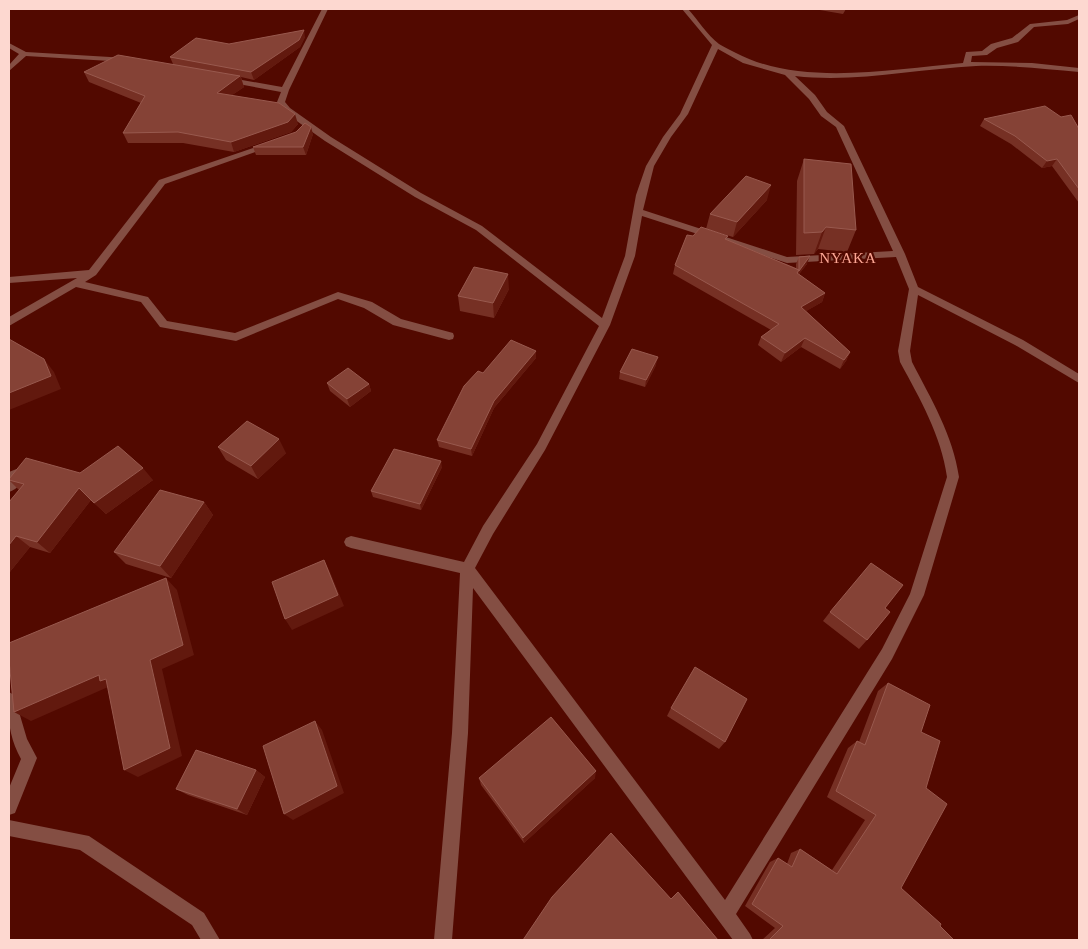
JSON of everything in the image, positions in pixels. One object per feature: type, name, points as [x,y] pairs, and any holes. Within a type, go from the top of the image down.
[{"type":"street","points":[[325,9],[284,90],[281,102],[287,110],[304,126],[410,190],[479,228],[605,325]]},
{"type":"street","points":[[685,9],[716,45],[746,61],[788,73],[840,74],[966,65],[1032,65],[1079,70]]},
{"type":"street","points":[[966,65],[969,54],[984,53],[994,46],[1015,40],[1032,25],[1068,22],[1079,17]]},
{"type":"street","points":[[9,45],[24,54],[133,61]]},
{"type":"street","points":[[443,940],[460,733],[467,568],[540,446],[605,325],[630,256],[638,212],[650,166],[667,137],[684,114],[716,45]]},
{"type":"street","points":[[9,69],[24,54]]},
{"type":"street","points":[[726,914],[887,654],[917,595],[953,477],[952,463],[940,430],[906,362],[904,351],[914,289],[900,254],[840,126],[824,114],[812,97],[788,73]]},
{"type":"street","points":[[218,78],[284,90]]},
{"type":"street","points":[[9,322],[92,273],[162,182],[279,142]]},
{"type":"street","points":[[638,212],[787,260],[900,254]]},
{"type":"street","points":[[9,280],[92,273]]},
{"type":"street","points":[[75,283],[144,299],[164,324],[236,337],[338,295],[368,305],[397,322],[449,336]]},
{"type":"street","points":[[914,289],[1048,357],[1079,379]]},
{"type":"street","points":[[9,478],[24,471],[9,487]]},
{"type":"street","points":[[351,542],[467,568],[744,940]]},
{"type":"street","points":[[9,700],[20,742],[29,758],[9,806]]},
{"type":"street","points":[[9,828],[83,842],[198,919],[211,940]]},
{"type":"building","points":[[304,30],[299,40],[251,72],[170,57],[196,38],[229,44]]},
{"type":"building","points":[[118,55],[240,76],[217,93],[279,103],[295,114],[288,122],[231,142],[178,132],[123,133],[145,96],[84,72]]},
{"type":"building","points":[[1045,106],[1061,117],[1071,115],[1079,129],[1079,189],[1057,159],[1047,161],[1015,136],[984,119]]},
{"type":"building","points":[[305,123],[311,127],[303,147],[253,147],[296,132]]},
{"type":"building","points":[[804,159],[851,164],[856,230],[826,227],[822,232],[804,233]]},
{"type":"building","points":[[746,176],[771,185],[737,222],[710,214]]},
{"type":"building","points":[[701,227],[728,236],[725,239],[799,270],[797,273],[825,293],[801,307],[850,352],[844,360],[805,338],[785,353],[761,337],[779,324],[675,265],[687,235],[693,236]]},
{"type":"building","points":[[810,256],[799,271],[799,257]]},
{"type":"building","points":[[474,267],[508,274],[493,303],[458,296]]},
{"type":"building","points":[[9,339],[44,359],[51,376],[9,393]]},
{"type":"building","points":[[511,340],[536,351],[494,401],[471,449],[437,440],[464,386],[478,371],[483,373]]},
{"type":"building","points":[[632,349],[658,357],[646,380],[620,372]]},
{"type":"building","points":[[348,368],[369,384],[347,399],[327,383]]},
{"type":"building","points":[[247,421],[279,439],[251,466],[218,447]]},
{"type":"building","points":[[118,446],[143,468],[94,503],[79,488],[37,542],[16,536],[9,545],[9,502],[24,484],[9,479],[26,458],[80,473]]},
{"type":"building","points":[[394,449],[441,461],[420,504],[371,491]]},
{"type":"building","points":[[160,490],[204,502],[160,566],[114,552]]},
{"type":"building","points":[[324,560],[338,595],[285,619],[272,582]]},
{"type":"building","points":[[871,563],[903,585],[885,608],[890,612],[867,640],[830,612]]},
{"type":"building","points":[[166,578],[183,645],[150,660],[170,748],[124,770],[106,679],[100,681],[99,675],[14,712],[9,643]]},
{"type":"building","points":[[695,667],[747,699],[725,742],[671,708]]},
{"type":"building","points":[[888,683],[930,705],[921,732],[940,741],[926,788],[947,804],[901,888],[941,924],[940,926],[954,940],[769,940],[783,926],[752,904],[778,858],[792,867],[800,849],[837,874],[876,815],[836,791],[857,741],[865,745]]},
{"type":"building","points":[[551,717],[596,771],[523,838],[479,778]]},
{"type":"building","points":[[315,721],[337,786],[284,814],[263,746]]},
{"type":"building","points":[[196,750],[256,770],[237,809],[176,789]]},
{"type":"building","points":[[611,833],[671,899],[678,892],[718,940],[523,940],[552,897]]},
{"type":"district","name":"NYAKA","points":[[848,258]]}]
